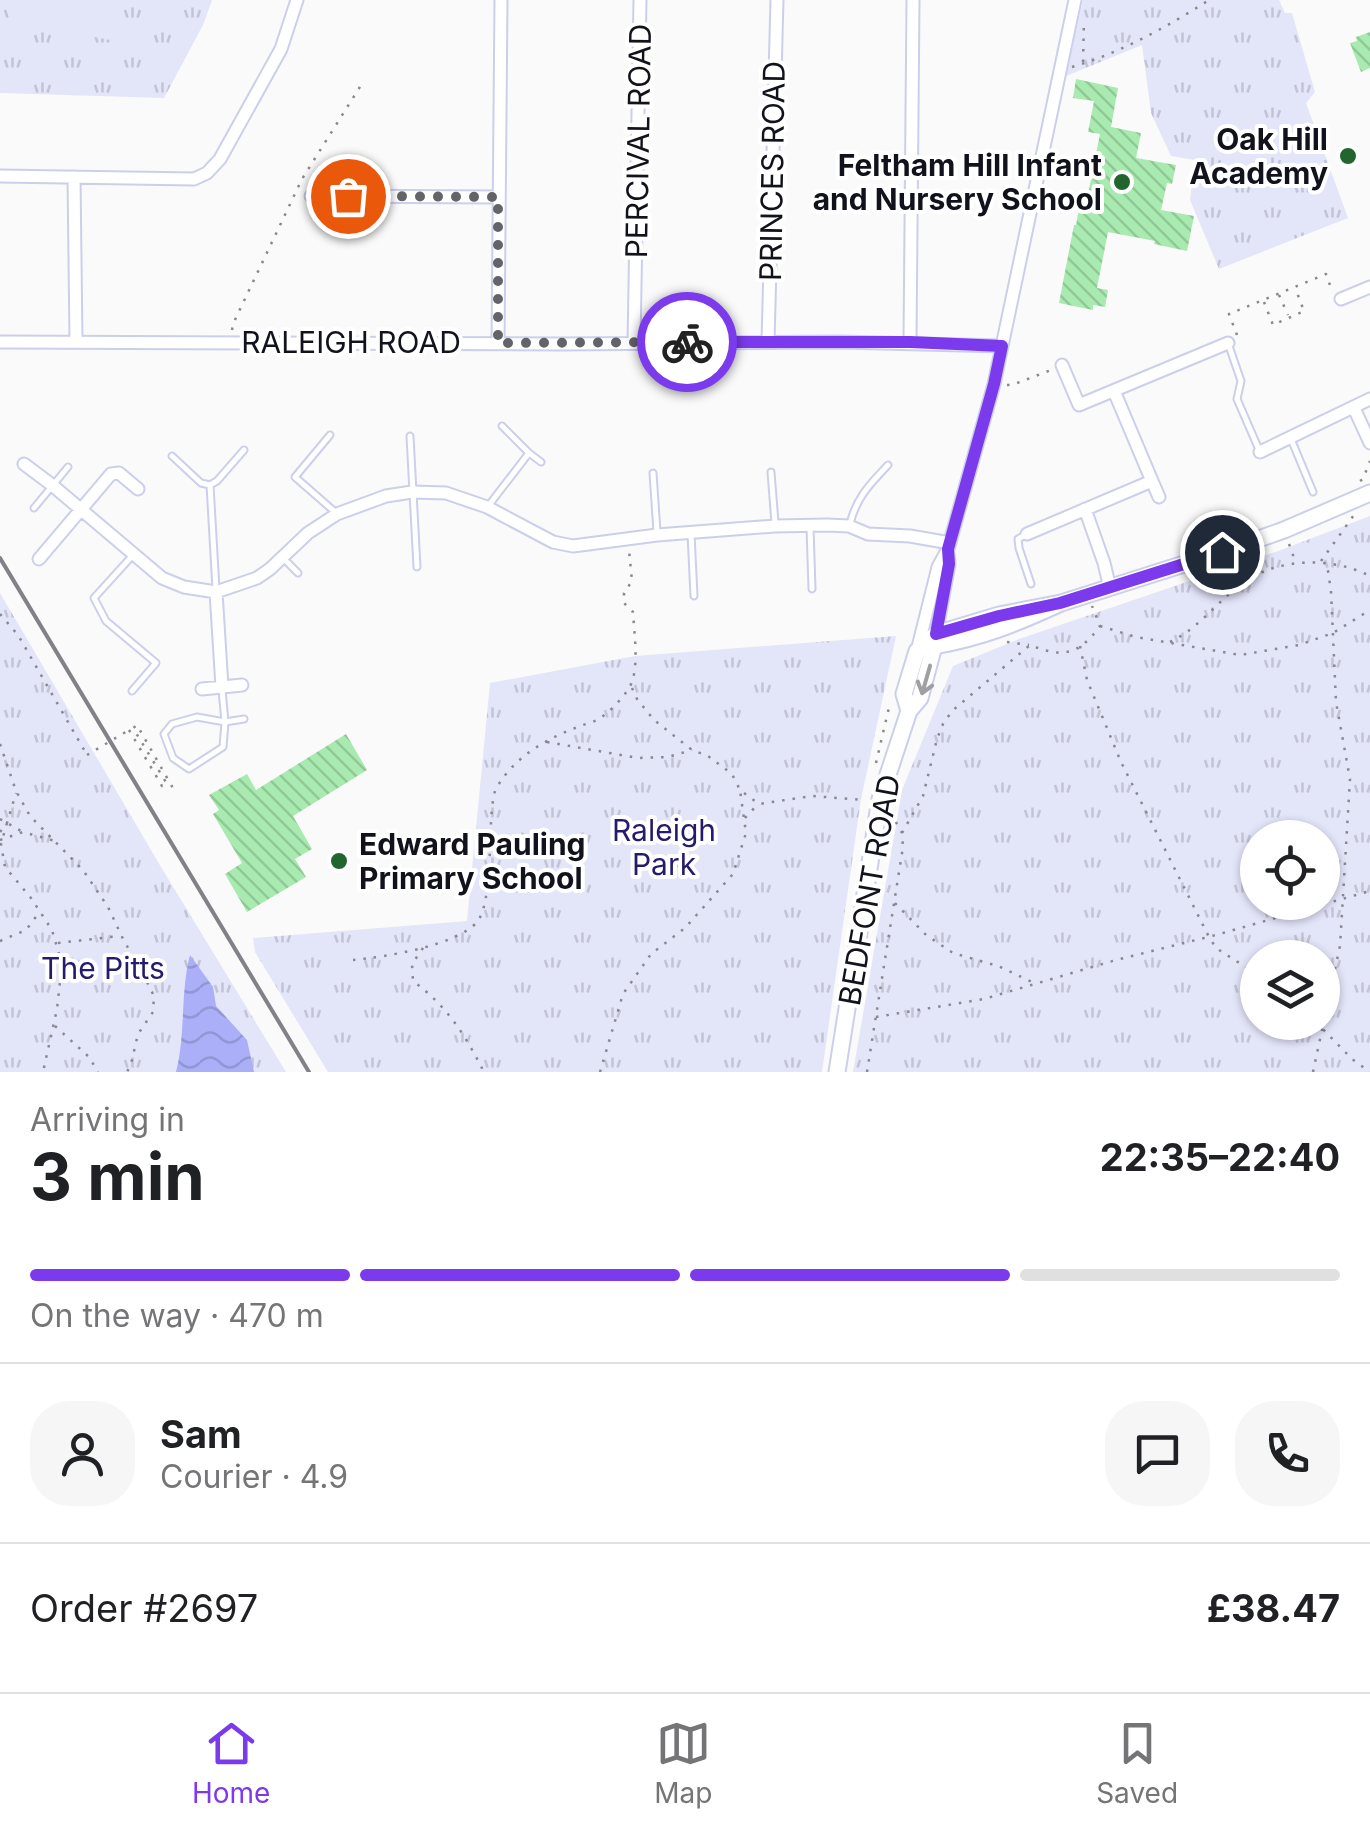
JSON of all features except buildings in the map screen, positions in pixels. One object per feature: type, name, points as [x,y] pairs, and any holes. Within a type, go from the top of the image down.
[{"type":"street","points":[[0,176],[194,179],[207,173],[220,160],[281,49],[297,0]]},
{"type":"street","points":[[498,343],[501,0]]},
{"type":"street","name":"PERCIVAL ROAD","points":[[634,342],[640,0]]},
{"type":"street","name":"PRINCES ROAD","points":[[768,342],[777,0]]},
{"type":"street","points":[[910,342],[913,0]]},
{"type":"street","name":"BEDFONT ROAD","points":[[837,1072],[880,799],[908,711],[920,698],[928,640],[949,564],[949,546],[994,384],[1075,0]]},
{"type":"street","points":[[74,177],[76,341]]},
{"type":"street","points":[[311,196],[498,197]]},
{"type":"street","points":[[1341,299],[1370,287]]},
{"type":"street","name":"RALEIGH ROAD","points":[[0,342],[910,342],[1002,346]]},
{"type":"street","points":[[1062,366],[1080,405],[1228,344]]},
{"type":"street","points":[[1114,391],[1159,497]]},
{"type":"street","points":[[1260,452],[1370,400]]},
{"type":"street","points":[[1354,408],[1370,443]]},
{"type":"street","points":[[24,464],[162,578],[184,588],[216,592],[257,578],[308,533],[337,514],[386,496],[412,492],[446,494],[487,507],[549,546],[827,524],[949,546]]},
{"type":"street","points":[[39,559],[111,474],[120,473],[138,489]]},
{"type":"street","points":[[1027,534],[1152,481]]},
{"type":"street","points":[[928,640],[967,640],[1002,630],[1060,603],[1284,530],[1367,486]]},
{"type":"street","points":[[1085,509],[1110,588]]},
{"type":"street","points":[[216,592],[222,687]]},
{"type":"street","points":[[202,689],[242,686]]},
{"type":"lane","points":[[1040,168],[1056,163],[1069,166]]},
{"type":"lane","points":[[1228,344],[1241,381],[1237,398],[1260,452]]},
{"type":"lane","points":[[502,426],[541,462]]},
{"type":"lane","points":[[330,435],[294,477],[337,514]]},
{"type":"lane","points":[[410,436],[417,567]]},
{"type":"lane","points":[[1290,438],[1312,492]]},
{"type":"lane","points":[[172,456],[201,483],[210,485],[244,450]]},
{"type":"lane","points":[[487,507],[529,454]]},
{"type":"lane","points":[[849,526],[862,492],[888,465]]},
{"type":"lane","points":[[34,508],[68,467]]},
{"type":"lane","points":[[771,472],[776,526]]},
{"type":"lane","points":[[653,473],[657,535]]},
{"type":"lane","points":[[210,485],[216,592]]},
{"type":"lane","points":[[810,526],[812,589]]},
{"type":"lane","points":[[691,534],[694,596]]},
{"type":"lane","points":[[1027,534],[1018,539],[1018,548],[1031,584]]},
{"type":"lane","points":[[132,691],[156,663],[106,620],[94,598],[133,556]]},
{"type":"lane","points":[[282,558],[298,572]]},
{"type":"lane","points":[[222,687],[225,722],[223,747],[189,769],[173,758],[164,734],[172,724],[197,717],[225,722],[244,719]]},
{"type":"path","points":[[1059,70],[1129,44],[1209,0]]},
{"type":"path","points":[[1083,64],[1084,14]]},
{"type":"path","points":[[232,324],[302,179],[363,82]]},
{"type":"path","points":[[1228,344],[1238,340],[1229,314],[1326,274],[1336,299],[1341,299]]},
{"type":"path","points":[[1263,300],[1273,325],[1304,311],[1294,287]]},
{"type":"path","points":[[1278,294],[1289,318]]},
{"type":"path","points":[[994,384],[1012,385],[1062,366]]},
{"type":"path","points":[[1367,486],[1370,460]]},
{"type":"path","points":[[1320,562],[1357,512]]},
{"type":"path","points":[[600,1072],[622,994],[651,954],[685,928],[733,874],[746,833],[740,790],[732,774],[708,756],[692,750],[654,720],[631,686],[636,656],[633,612],[624,603],[624,594],[632,582],[628,539]]},
{"type":"path","points":[[1288,540],[1293,564]]},
{"type":"path","points":[[1168,643],[1200,624],[1253,575],[1293,564],[1320,562],[1370,576]]},
{"type":"path","points":[[1327,564],[1336,702],[1350,779],[1340,946]]},
{"type":"path","points":[[1091,605],[1100,626]]},
{"type":"path","points":[[1100,626],[1240,655],[1298,646],[1333,633],[1370,610]]},
{"type":"path","points":[[0,614],[18,634],[87,754],[128,730],[162,786],[166,784],[133,728],[138,725],[174,790],[178,788]]},
{"type":"path","points":[[1003,640],[1059,654],[1080,646],[1100,626]]},
{"type":"path","points":[[902,833],[926,788],[942,724],[1030,645]]},
{"type":"path","points":[[1080,646],[1087,680],[1137,798],[1209,937],[1216,948],[1240,963]]},
{"type":"path","points":[[353,960],[424,947],[452,938],[477,922],[485,901],[494,790],[517,760],[573,728],[601,718],[631,686]]},
{"type":"path","points":[[546,742],[638,758],[668,757],[692,750]]},
{"type":"path","points":[[0,744],[16,792],[30,816],[83,870],[100,894],[154,996],[153,1012],[138,1034],[126,1072]]},
{"type":"path","points":[[740,790],[759,804]]},
{"type":"path","points":[[16,792],[1,840],[5,867],[52,930],[62,964],[43,1072]]},
{"type":"path","points":[[744,818],[759,804],[812,796],[861,799]]},
{"type":"path","points":[[867,1072],[903,847],[898,823],[888,810]]},
{"type":"path","points":[[0,819],[22,832],[57,842]]},
{"type":"path","points":[[0,832],[7,823]]},
{"type":"path","points":[[1,840],[22,832]]},
{"type":"path","points":[[876,1017],[984,999],[1370,891]]},
{"type":"path","points":[[894,902],[926,935],[953,953],[1035,982]]},
{"type":"path","points":[[0,942],[26,930],[40,912]]},
{"type":"path","points":[[56,944],[121,936]]},
{"type":"path","points":[[424,947],[412,964],[413,982],[428,992],[462,1029],[484,1072]]},
{"type":"path","points":[[54,1025],[89,1057],[98,1072]]},
{"type":"path","points":[[1313,1072],[1320,1040]]},
{"type":"path","points":[[1334,1040],[1370,1072]]},
{"type":"green space","points":[[0,0],[212,0],[164,98],[0,93]]},
{"type":"green space","points":[[12,0],[123,0],[116,41],[8,21]]},
{"type":"green space","points":[[1083,0],[1279,0],[1285,13],[1292,13],[1315,92],[1306,103],[1348,218],[1219,269],[1190,200],[1195,160],[1171,156],[1151,113],[1142,45],[1066,76]]},
{"type":"green space","points":[[1370,516],[1370,1072],[853,1072],[902,790],[953,666],[1019,639]]},
{"type":"green space","name":"The Pitts","points":[[0,593],[161,867],[286,1072],[0,1072]]},
{"type":"green space","name":"Raleigh Park","points":[[896,636],[861,799],[822,1072],[328,1072],[255,952],[253,938],[467,921],[490,683],[635,656]]},
{"type":"water","points":[[190,955],[213,987],[216,1006],[247,1040],[254,1072],[176,1072]]},
{"type":"railway","points":[[0,558],[309,1072]]},
{"type":"way so far","points":[[348,196],[498,197],[498,343],[687,342]]},
{"type":"place","name":"Oak Hill Academy","points":[[1348,156]]},
{"type":"place","name":"Feltham Hill Infant and Nursery School","points":[[1122,182]]},
{"type":"place","name":"Edward Pauling Primary School","points":[[339,861]]},
{"type":"route","points":[[687,342],[1002,346],[948,549],[949,564],[936,634],[1060,603],[1222,552]]}]
